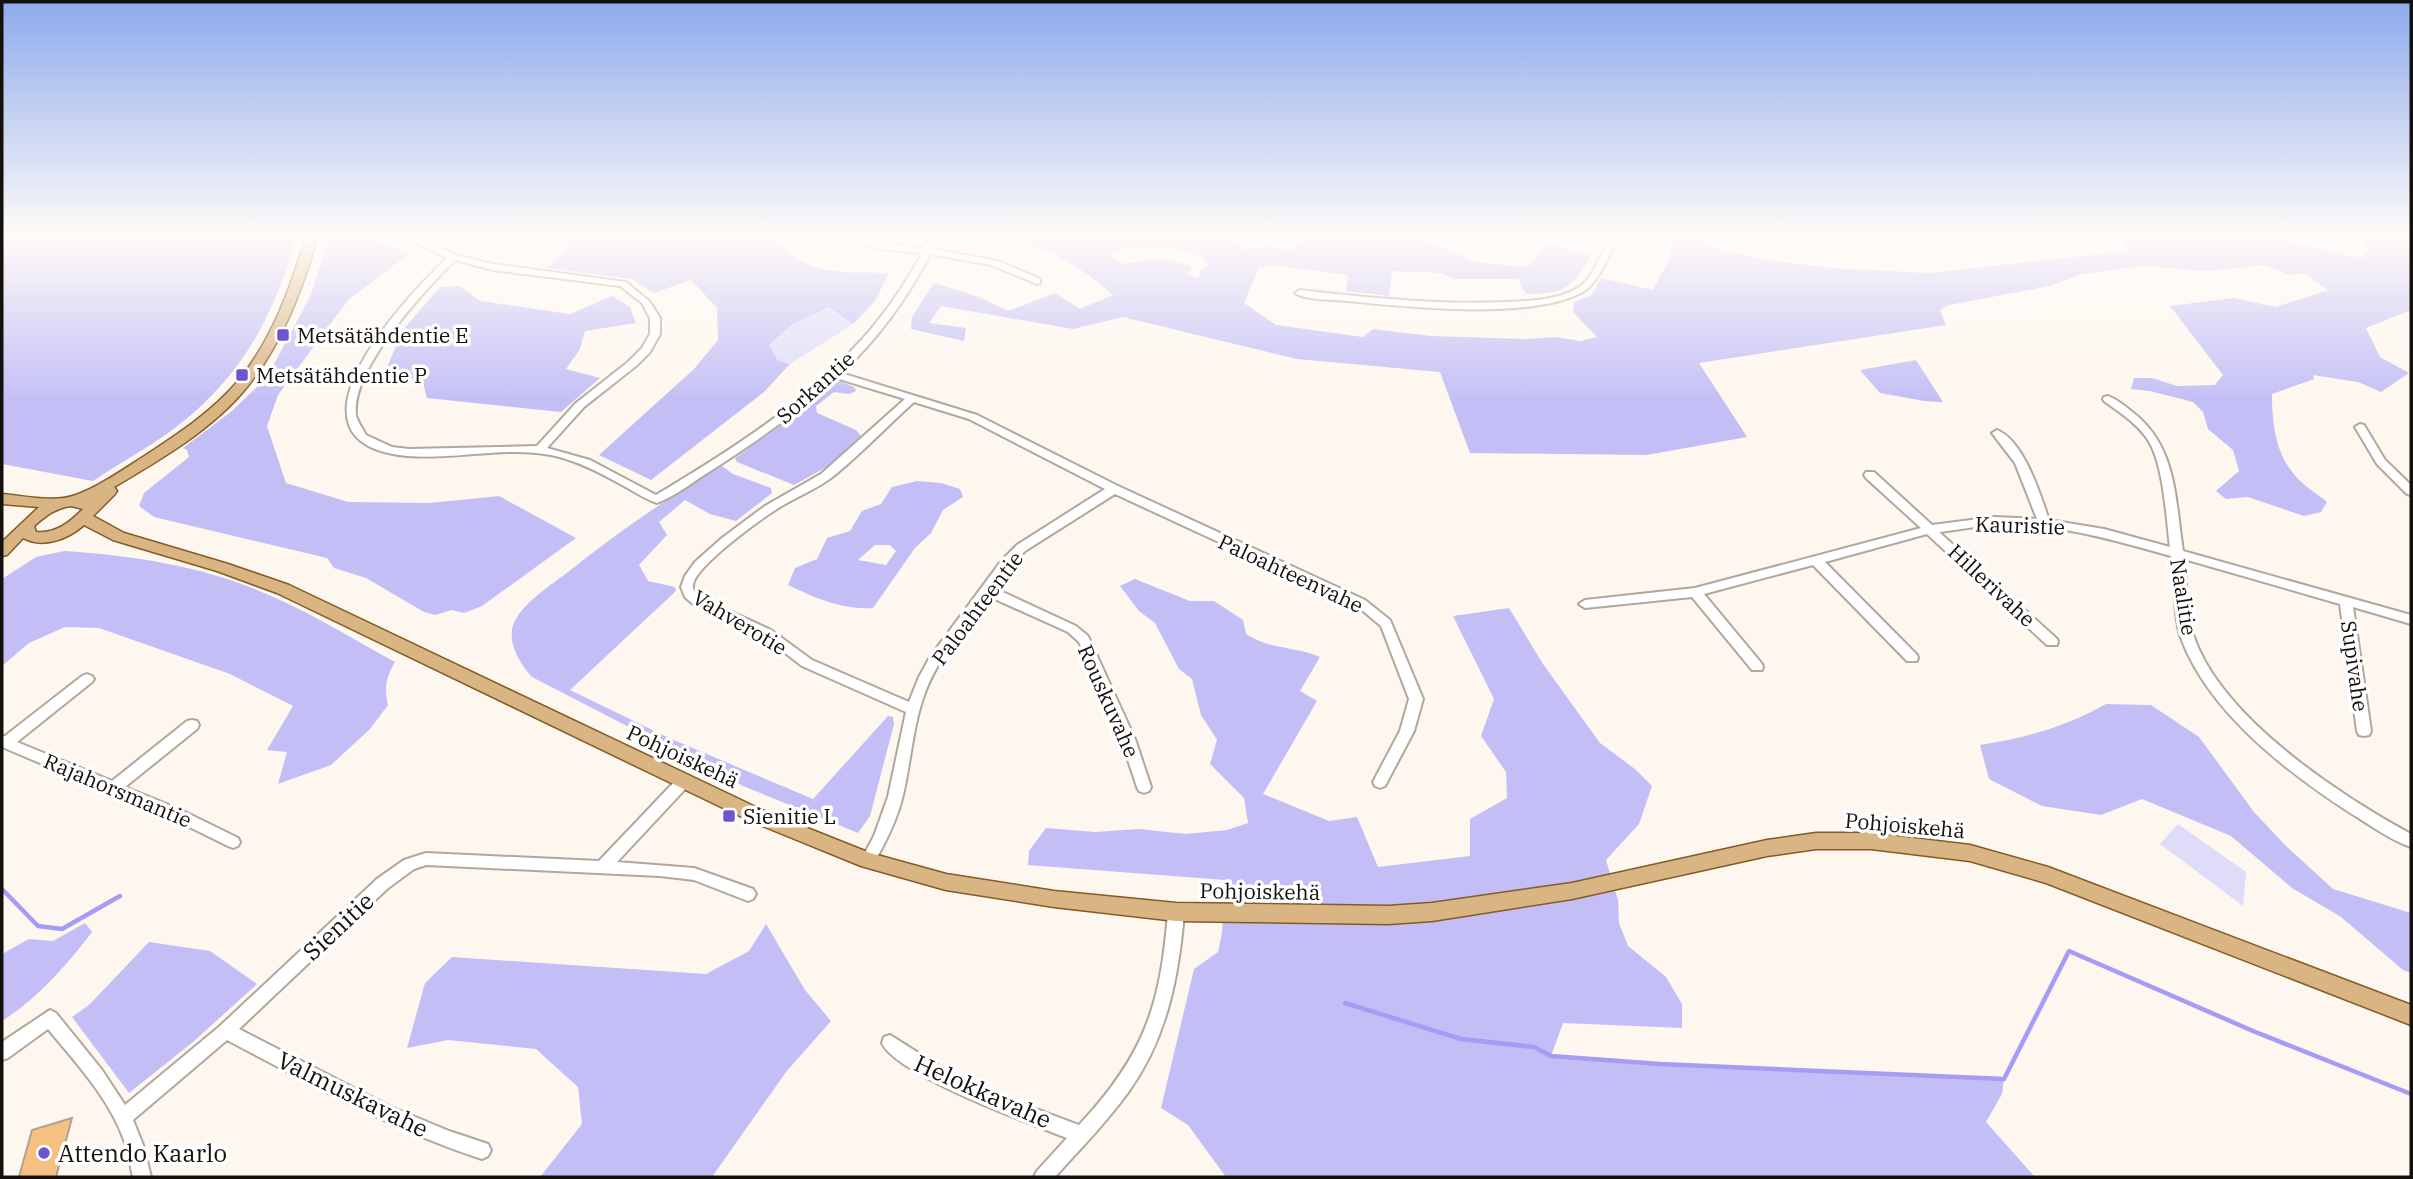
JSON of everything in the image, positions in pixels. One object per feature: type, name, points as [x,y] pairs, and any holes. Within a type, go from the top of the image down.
[{"type":"main road","points":[[2,499],[60,503],[76,501],[147,459],[221,405],[249,377],[279,326],[294,291]]},
{"type":"main road","points":[[2,559],[26,544],[70,530],[147,459]]},
{"type":"main road","name":"Pohjoiskehä","points":[[76,501],[83,503],[87,515],[96,527],[143,544],[244,573],[283,589],[755,815],[868,860],[946,882],[993,891],[1176,912],[1339,916],[1432,912],[1572,891],[1767,848],[1816,841],[1871,841],[1970,853],[2036,871],[2104,894],[2411,1015]]},
{"type":"main road","points":[[2,551],[38,512],[60,503]]},
{"type":"main road","points":[[2,504],[22,510],[30,536],[50,536]]},
{"type":"main road","name":"Pohjoiskehä","points":[[50,536],[84,535],[143,544]]},
{"type":"street","points":[[419,291],[383,334],[368,362],[349,410],[353,427],[363,441],[411,453],[540,450],[579,406],[632,364],[651,344],[656,326],[655,310],[634,291]]},
{"type":"street","name":"Sorkantie","points":[[540,450],[564,455],[657,499],[763,433],[831,373],[885,320],[903,291]]},
{"type":"street","points":[[1300,293],[1432,304],[1519,302],[1561,298],[1577,291]]},
{"type":"street","points":[[831,373],[981,421],[1114,489]]},
{"type":"street","name":"Vahverotie","points":[[912,398],[827,476],[748,522],[698,566],[688,577],[686,586],[688,594],[697,601],[767,633],[807,663],[914,710]]},
{"type":"street","name":"Naalitie","points":[[2108,399],[2151,436],[2157,446],[2163,463],[2177,552],[2186,634],[2198,663],[2219,695],[2256,734],[2300,769],[2356,808],[2411,841]]},
{"type":"street","points":[[2360,427],[2381,462],[2411,491]]},
{"type":"street","points":[[1997,433],[2019,458],[2034,489],[2044,523]]},
{"type":"street","name":"Hillerivahe","points":[[1870,475],[1932,529],[2052,642]]},
{"type":"street","name":"Paloahteentie","points":[[868,860],[883,835],[896,800],[914,710],[926,675],[1006,563],[1021,548],[1114,489]]},
{"type":"street","name":"Paloahteenvahe","points":[[1114,489],[1361,603],[1386,623],[1416,699],[1407,731],[1380,782]]},
{"type":"street","name":"Kauristie","points":[[1585,604],[1695,592],[1932,529],[1994,521],[2044,523],[2104,533],[2411,619]]},
{"type":"street","points":[[1817,561],[1912,658]]},
{"type":"street","name":"Rouskuvahe","points":[[987,590],[1072,629],[1084,639],[1128,739],[1144,786]]},
{"type":"street","points":[[1695,592],[1757,667]]},
{"type":"street","name":"Supivahe","points":[[2346,600],[2364,731]]},
{"type":"street","points":[[4,742],[87,679]]},
{"type":"street","points":[[115,787],[192,725]]},
{"type":"street","name":"Rajahorsmantie","points":[[4,742],[115,787],[233,842]]},
{"type":"street","points":[[602,868],[683,782]]},
{"type":"street","name":"Sienitie","points":[[123,1118],[226,1031],[383,884],[409,864],[426,859],[694,874],[748,894]]},
{"type":"street","points":[[1042,1177],[1103,1110],[1133,1071],[1147,1044],[1169,982],[1176,912]]},
{"type":"street","points":[[2,1052],[50,1018],[76,1047],[123,1118],[133,1140],[142,1177]]},
{"type":"street","name":"Valmuskavahe","points":[[226,1031],[373,1107],[444,1139],[482,1150]]},
{"type":"street","name":"Helokkavahe","points":[[890,1044],[917,1065],[940,1077],[1080,1133]]},
{"type":"shaded area","points":[[2,291],[278,291],[261,327],[227,379],[180,424],[152,444],[93,481],[2,464]]},
{"type":"shaded area","points":[[312,291],[360,291],[348,300],[278,395],[267,426],[286,483],[348,502],[429,503],[499,496],[576,538],[482,606],[464,613],[452,610],[435,615],[424,612],[366,578],[334,568],[327,558],[154,517],[139,506],[144,493],[189,457],[187,450],[183,448],[232,411],[267,377]]},
{"type":"shaded area","points":[[437,291],[466,291],[480,301],[570,314],[612,296],[630,307],[636,323],[585,331],[580,349],[566,369],[600,378],[561,412],[427,398],[422,379],[382,380],[402,331]]},
{"type":"shaded area","points":[[701,291],[880,291],[875,301],[853,324],[829,307],[791,325],[769,345],[778,361],[790,364],[764,392],[651,480],[599,455],[694,369],[718,340],[717,308]]},
{"type":"shaded area","points":[[929,291],[960,291],[1008,311],[1055,293],[1080,309],[1113,295],[1108,291],[1249,291],[1244,303],[1276,325],[1363,337],[1373,329],[1431,336],[1527,339],[1555,337],[1581,341],[1597,337],[1573,312],[1574,302],[1592,295],[1594,291],[2023,291],[1949,305],[1940,310],[1946,325],[1699,363],[1747,437],[1647,455],[1470,453],[1440,372],[1297,359],[1123,317],[1073,329],[941,306],[929,323],[966,328],[964,341],[911,329],[912,317]]},
{"type":"shaded area","points":[[1346,291],[1390,291],[1389,296]]},
{"type":"shaded area","points":[[1524,291],[1554,291],[1550,292],[1526,294]]},
{"type":"shaded area","points":[[2325,291],[2411,291],[2411,310],[2366,328],[2380,357],[2409,373],[2381,392],[2358,382],[2313,375],[2314,379],[2272,394],[2274,425],[2282,455],[2296,477],[2327,502],[2321,512],[2304,516],[2248,497],[2226,499],[2216,491],[2239,471],[2233,450],[2208,429],[2203,412],[2193,402],[2131,389],[2134,378],[2152,378],[2177,386],[2215,385],[2223,375],[2170,306],[2233,298],[2276,307]]},
{"type":"shaded area","points":[[829,306],[853,324],[790,364],[778,361],[769,345],[791,325]]},
{"type":"shaded area","points":[[1916,360],[1943,402],[1880,393],[1860,370]]},
{"type":"shaded area","points":[[836,380],[854,387],[856,391],[849,394],[834,392],[816,406],[817,413],[856,430],[861,436],[830,465],[794,485],[737,462],[735,458],[784,423],[817,392]]},
{"type":"shaded area","points":[[722,466],[733,474],[771,488],[772,493],[736,521],[710,514],[685,500],[659,522],[667,535],[639,565],[648,581],[675,587],[676,591],[570,690],[669,738],[813,799],[888,716],[893,717],[894,724],[870,816],[858,833],[743,786],[532,677],[522,665],[512,642],[516,619],[533,599],[643,516]]},
{"type":"shaded area","points":[[917,481],[941,483],[960,489],[963,497],[943,510],[931,533],[915,548],[873,608],[839,605],[788,585],[795,568],[817,559],[827,538],[850,531],[862,511],[881,504],[892,487]],"holes":[[[875,545],[890,545],[896,551],[886,565],[858,560]]]},
{"type":"shaded area","points":[[64,551],[180,566],[225,578],[285,602],[395,662],[387,683],[388,705],[370,729],[331,765],[278,784],[287,752],[267,750],[293,706],[230,674],[99,628],[65,627],[29,643],[2,666],[2,579],[36,557]]},
{"type":"shaded area","points":[[1135,579],[1190,601],[1214,601],[1243,620],[1246,634],[1255,639],[1320,657],[1300,691],[1317,701],[1263,794],[1329,821],[1357,817],[1378,867],[1470,856],[1470,819],[1507,798],[1506,772],[1481,736],[1494,699],[1453,616],[1509,608],[1543,664],[1600,743],[1635,769],[1652,786],[1639,824],[1606,860],[1618,900],[1619,923],[1628,946],[1666,977],[1682,1004],[1682,1028],[1563,1023],[1551,1056],[1660,1064],[2004,1079],[2002,1094],[1986,1122],[2035,1177],[1226,1177],[1188,1125],[1161,1108],[1194,969],[1218,952],[1222,933],[1225,880],[1028,865],[1029,851],[1046,828],[1095,832],[1139,829],[1186,834],[1227,830],[1248,823],[1244,798],[1210,764],[1217,740],[1201,715],[1192,679],[1179,669],[1155,623],[1139,611],[1120,586]]},
{"type":"shaded area","points":[[2106,704],[2151,705],[2199,737],[2254,812],[2333,889],[2411,913],[2411,973],[2403,970],[2341,917],[2292,888],[2231,836],[2142,799],[2101,815],[2042,806],[1989,779],[1980,745],[2045,730]]},
{"type":"shaded area","points":[[2178,824],[2246,872],[2243,906],[2160,844]]},
{"type":"shaded area","points":[[85,923],[92,932],[73,956],[39,992],[2,1021],[2,954],[29,939],[53,941]]},
{"type":"shaded area","points":[[766,924],[805,990],[831,1021],[786,1072],[712,1177],[540,1177],[582,1124],[578,1087],[536,1049],[448,1040],[407,1048],[425,983],[452,957],[706,974],[749,951]]},
{"type":"shaded area","points":[[149,942],[210,951],[257,984],[193,1042],[129,1093],[72,1017],[89,1005]]},
{"type":"building","name":"Attendo Kaarlo","points":[[72,1118],[56,1177],[19,1177],[32,1130]]},
{"type":"waterway","points":[[2,889],[38,926],[62,929],[120,896]]},
{"type":"waterway","points":[[1345,1003],[1461,1039],[1534,1047],[1551,1056],[1660,1064],[2004,1079],[2069,951],[2253,1031],[2411,1094]]},
{"type":"place","name":"Metsätähdentie E","points":[[283,335]]},
{"type":"place","name":"Metsätähdentie P","points":[[242,375]]},
{"type":"place","name":"Sienitie L","points":[[729,816]]},
{"type":"place","name":"Attendo Kaarlo","points":[[44,1153]]}]
